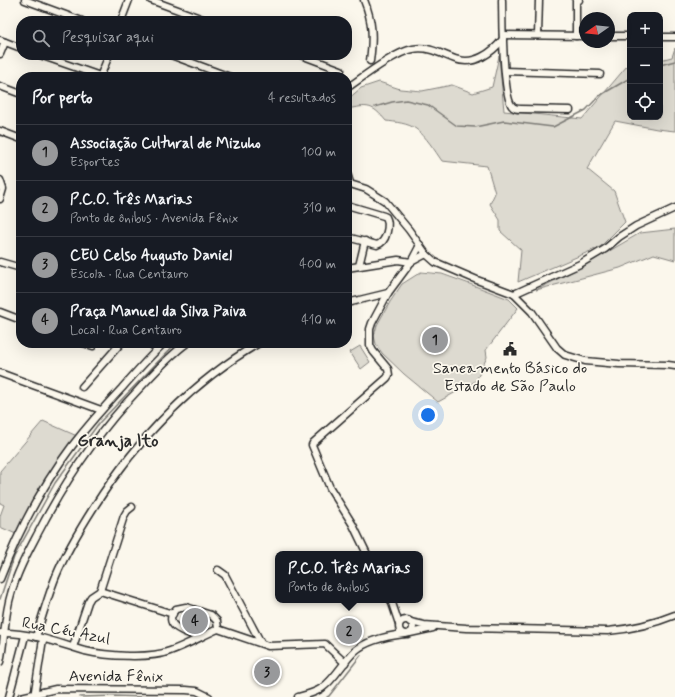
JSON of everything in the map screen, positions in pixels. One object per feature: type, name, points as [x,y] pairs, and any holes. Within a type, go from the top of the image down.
[{"type":"street","points":[[26,0],[69,16]]},
{"type":"street","points":[[123,16],[129,0]]},
{"type":"street","points":[[151,0],[194,16]]},
{"type":"street","points":[[358,0],[365,2],[372,29],[373,39],[370,61]]},
{"type":"street","points":[[502,0],[505,71],[511,106],[516,109],[570,110]]},
{"type":"street","points":[[538,35],[539,0]]},
{"type":"street","points":[[503,37],[538,35],[576,36],[578,0]]},
{"type":"street","points":[[615,36],[627,36]]},
{"type":"street","points":[[352,85],[406,51],[414,49],[428,49],[442,53],[454,59],[466,61],[486,55],[496,48],[503,37]]},
{"type":"street","points":[[663,37],[675,37]]},
{"type":"street","points":[[0,54],[2,41],[16,46]]},
{"type":"street","points":[[54,60],[87,72]]},
{"type":"street","points":[[103,72],[107,60]]},
{"type":"street","points":[[184,60],[217,72]]},
{"type":"street","points":[[314,60],[341,70]]},
{"type":"street","points":[[505,71],[600,74]]},
{"type":"street","points":[[0,86],[16,92]]},
{"type":"street","points":[[0,131],[16,137]]},
{"type":"street","points":[[0,180],[3,186],[1,196]]},
{"type":"street","points":[[352,184],[366,189],[385,201],[426,254],[435,262],[514,294],[532,312],[558,348],[565,355],[594,362],[675,366]]},
{"type":"street","points":[[352,207],[386,217],[388,222],[382,243],[377,245],[352,238]]},
{"type":"street","points":[[514,294],[580,264],[606,249],[619,237],[636,226],[675,208]]},
{"type":"street","points":[[359,266],[365,241]]},
{"type":"street","points":[[366,551],[353,525],[330,488],[312,445],[387,378],[389,372],[372,351],[369,338],[372,323],[388,293],[411,262],[420,245]]},
{"type":"street","points":[[352,267],[398,260],[411,262],[426,254]]},
{"type":"street","points":[[0,262],[16,267]]},
{"type":"street","points":[[352,302],[388,293]]},
{"type":"street","points":[[0,312],[16,318]]},
{"type":"street","points":[[82,387],[117,348]]},
{"type":"street","points":[[0,662],[2,633],[7,607],[19,571],[66,482],[107,425],[129,399],[167,359],[181,348]]},
{"type":"street","points":[[34,695],[39,638],[46,604],[56,575],[85,521],[122,466],[154,428],[173,409],[226,364],[251,348]]},
{"type":"street","points":[[0,579],[9,556],[44,487],[72,446],[101,410],[158,349]]},
{"type":"street","points":[[0,373],[101,410]]},
{"type":"street","points":[[73,647],[88,602],[91,597],[100,591],[123,521],[127,511],[132,507]]},
{"type":"street","points":[[218,570],[225,575],[261,643]]},
{"type":"street","points":[[100,591],[172,614]]},
{"type":"street","points":[[392,603],[401,632],[407,634]]},
{"type":"street","points":[[198,637],[175,627],[172,621],[172,614],[178,608],[189,608],[211,615],[214,617],[218,625],[218,629],[272,646],[323,644],[345,663]]},
{"type":"street","points":[[391,636],[404,621],[442,626],[608,631],[622,630],[652,624],[675,616]]},
{"type":"street","points":[[407,634],[413,629],[410,622]]},
{"type":"street","points":[[298,697],[321,689],[354,652],[363,646],[391,636],[442,626]]},
{"type":"street","name":"Rua Céu Azul","points":[[2,633],[39,638],[94,652],[154,655],[169,652],[198,637],[218,629]]},
{"type":"street","points":[[252,640],[253,629]]},
{"type":"street","points":[[9,697],[25,636]]},
{"type":"street","name":"Avenida Fênix","points":[[21,697],[56,689],[186,690],[197,691],[209,697]]},
{"type":"street","points":[[185,697],[186,690]]},
{"type":"shaded area","points":[[675,48],[675,131],[615,121],[587,169],[614,191],[625,222],[600,247],[518,282],[521,250],[500,231],[500,220],[490,204],[495,193],[487,166],[442,161],[427,140],[413,127],[401,123],[386,121],[377,111],[369,107],[352,108],[352,96],[361,88],[379,82],[400,89],[422,91],[452,85],[473,93],[492,87],[499,56],[504,111],[582,119],[627,66],[627,120],[663,120],[663,59],[672,57]]},
{"type":"shaded area","points":[[675,229],[675,260],[654,254],[620,268],[536,290],[589,263],[640,233]]},
{"type":"shaded area","points":[[421,272],[442,274],[467,283],[509,299],[518,308],[486,350],[487,357],[476,381],[438,402],[404,374],[382,353],[376,344],[374,336],[377,325],[402,284]]},
{"type":"shaded area","points":[[360,346],[370,362],[361,369],[350,352]]},
{"type":"shaded area","points":[[43,421],[77,436],[48,475],[16,534],[0,527],[0,516],[4,505],[0,503],[0,471]]},
{"type":"waterway","points":[[663,64],[675,61]]},
{"type":"waterway","points":[[375,107],[406,100],[428,105],[457,126],[475,127],[504,121],[553,127],[586,110],[599,96],[627,80]]},
{"type":"waterway","points":[[0,599],[14,557],[55,483],[99,423],[171,348]]},
{"type":"waterway","points":[[327,697],[361,655]]},
{"type":"waterway","points":[[80,697],[146,697]]},
{"type":"place","name":"Associação Cultural de Mizuho","points":[[435,340]]},
{"type":"place","name":"Saneamento Básico do Estado de São Paulo","points":[[510,349]]},
{"type":"place","name":"Praça Manuel da Silva Paiva","points":[[195,621]]},
{"type":"place","name":"P.C.O. Três Marias","points":[[349,631]]},
{"type":"place","name":"CEU Celso Augusto Daniel","points":[[267,672]]},
{"type":"district","name":"Granja Ito","points":[[118,441]]}]
